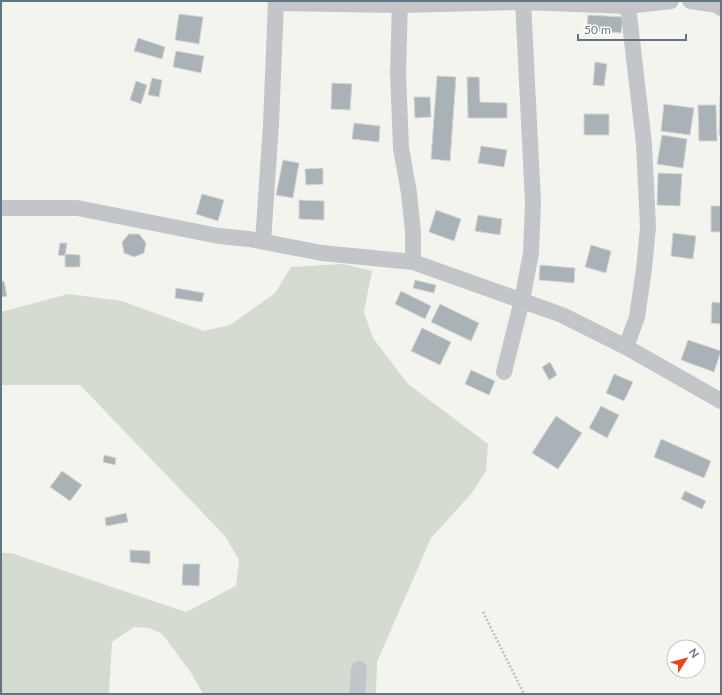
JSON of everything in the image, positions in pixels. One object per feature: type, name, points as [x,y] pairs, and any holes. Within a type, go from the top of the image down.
[{"type":"street","points":[[263,242],[271,124],[276,2],[523,2],[628,6],[671,1]]},
{"type":"street","points":[[690,1],[718,5],[721,8]]},
{"type":"street","points":[[504,372],[522,300],[531,253],[533,202],[523,2]]},
{"type":"street","points":[[400,3],[398,73],[401,148],[409,193],[413,232],[413,262]]},
{"type":"street","points":[[626,347],[637,317],[648,227],[644,144],[628,6]]},
{"type":"street","points":[[1,208],[77,208],[219,236],[263,242],[322,253],[413,262],[562,315],[626,347],[721,401]]},
{"type":"street","points":[[357,694],[359,669]]},
{"type":"path","points":[[484,612],[524,694]]},
{"type":"shaded area","points":[[343,264],[372,271],[364,312],[373,338],[408,384],[488,444],[486,471],[471,494],[431,538],[377,662],[376,694],[203,694],[190,671],[162,634],[149,628],[134,627],[112,642],[109,694],[1,694],[1,553],[11,553],[186,612],[236,586],[239,560],[225,536],[80,385],[1,385],[1,312],[68,294],[122,301],[204,331],[230,325],[275,293],[291,267]]},
{"type":"building","points":[[179,14],[203,17],[199,44],[175,40]]},
{"type":"building","points":[[588,15],[623,17],[621,33],[587,30]]},
{"type":"building","points":[[138,38],[165,47],[162,59],[134,51]]},
{"type":"building","points":[[176,51],[204,56],[201,73],[173,67]]},
{"type":"building","points":[[595,62],[607,64],[604,86],[593,85]]},
{"type":"building","points":[[437,76],[456,77],[450,161],[431,159]]},
{"type":"building","points":[[467,77],[479,77],[480,102],[507,103],[507,118],[468,118]]},
{"type":"building","points":[[152,78],[162,80],[159,97],[148,95]]},
{"type":"building","points":[[136,81],[147,85],[141,104],[130,100]]},
{"type":"building","points":[[332,83],[352,84],[350,110],[331,109]]},
{"type":"building","points":[[414,97],[430,97],[431,117],[415,118]]},
{"type":"building","points":[[720,97],[721,135],[719,135]]},
{"type":"building","points":[[664,104],[694,108],[690,135],[661,131]]},
{"type":"building","points":[[698,105],[716,105],[717,141],[699,141]]},
{"type":"building","points":[[584,114],[609,114],[609,135],[584,135]]},
{"type":"building","points":[[354,123],[380,126],[379,142],[352,139]]},
{"type":"building","points":[[662,135],[687,139],[683,168],[657,164]]},
{"type":"building","points":[[481,146],[507,150],[504,167],[478,163]]},
{"type":"building","points":[[283,160],[299,163],[293,198],[276,195]]},
{"type":"building","points":[[323,168],[323,184],[306,185],[305,169]]},
{"type":"building","points":[[658,173],[682,174],[680,206],[657,205]]},
{"type":"building","points":[[202,194],[224,200],[218,221],[196,214]]},
{"type":"building","points":[[299,200],[324,201],[324,220],[299,219]]},
{"type":"building","points":[[711,206],[721,206],[721,232],[711,232]]},
{"type":"building","points":[[436,210],[461,219],[454,241],[429,232]]},
{"type":"building","points":[[478,215],[502,219],[500,235],[475,231]]},
{"type":"building","points":[[673,233],[696,236],[693,259],[671,256]]},
{"type":"building","points":[[129,234],[139,234],[146,243],[144,253],[134,257],[124,253],[122,242]]},
{"type":"building","points":[[60,243],[67,243],[65,256],[58,255]]},
{"type":"building","points":[[591,245],[611,251],[606,273],[585,267]]},
{"type":"building","points":[[65,254],[80,255],[80,267],[65,267]]},
{"type":"building","points":[[540,265],[575,268],[574,283],[539,280]]},
{"type":"building","points":[[415,280],[436,285],[434,293],[413,288]]},
{"type":"building","points":[[4,281],[7,296],[1,297],[1,282]]},
{"type":"building","points":[[176,288],[204,293],[202,302],[175,298]]},
{"type":"building","points":[[401,291],[431,306],[425,319],[395,304]]},
{"type":"building","points":[[712,302],[721,303],[721,324],[711,323]]},
{"type":"building","points":[[440,304],[479,323],[471,341],[431,322]]},
{"type":"building","points":[[422,328],[451,342],[440,365],[411,351]]},
{"type":"building","points":[[688,340],[721,351],[714,372],[681,360]]},
{"type":"building","points":[[550,362],[557,375],[549,380],[542,367]]},
{"type":"building","points":[[471,370],[495,381],[489,395],[465,384]]},
{"type":"building","points":[[614,374],[633,382],[624,401],[606,393]]},
{"type":"building","points":[[601,406],[619,415],[607,438],[589,428]]},
{"type":"building","points":[[556,416],[582,433],[558,469],[532,453]]},
{"type":"building","points":[[661,439],[711,461],[704,478],[654,457]]},
{"type":"building","points":[[104,455],[116,458],[115,465],[103,462]]},
{"type":"building","points":[[62,471],[82,485],[70,501],[50,487]]},
{"type":"building","points":[[685,491],[706,501],[702,509],[681,499]]},
{"type":"building","points":[[126,513],[128,522],[106,526],[105,518]]},
{"type":"building","points":[[130,550],[150,551],[150,564],[130,562]]},
{"type":"building","points":[[183,564],[200,564],[199,586],[182,585]]}]
